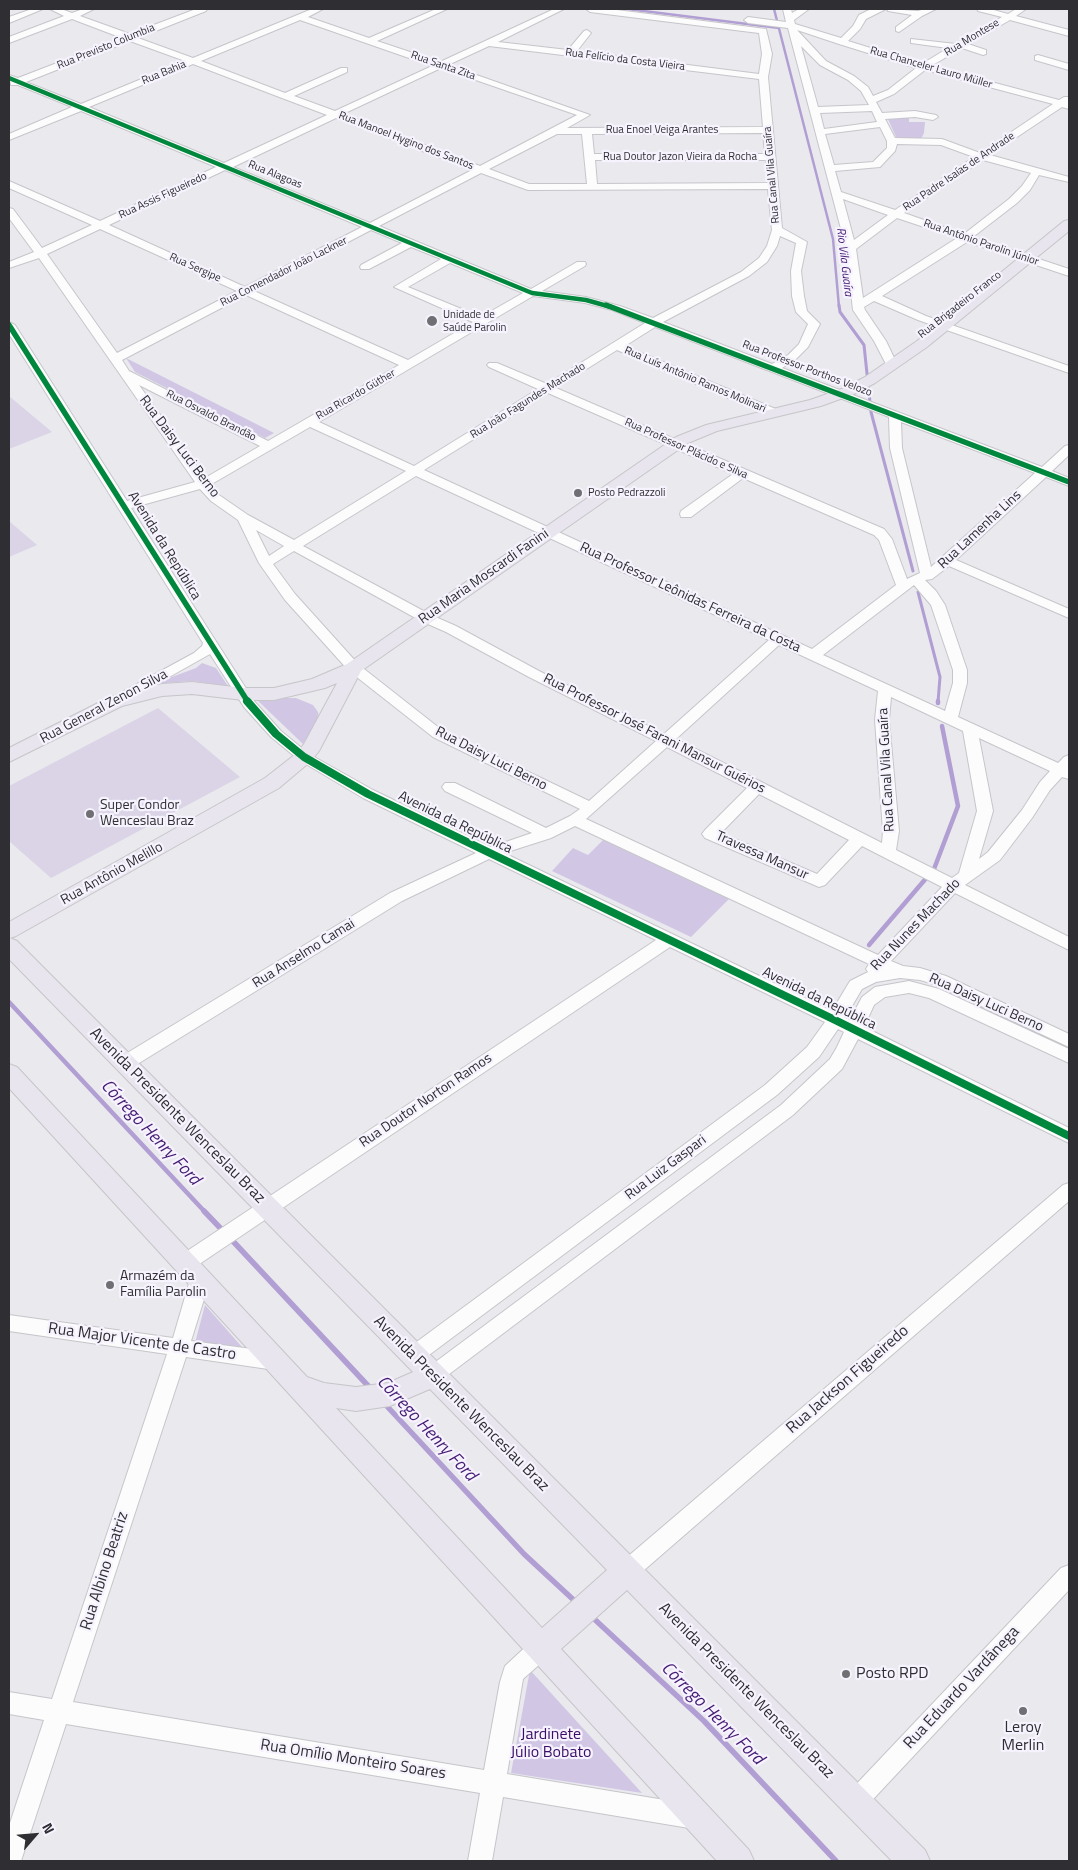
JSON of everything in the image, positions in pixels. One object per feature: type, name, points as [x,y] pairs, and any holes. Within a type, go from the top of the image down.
[{"type":"main road","name":"Rua Brigadeiro Franco","points":[[839,395],[859,386],[922,344],[941,324],[1069,224]]},
{"type":"main road","name":"Rua Maria Moscardi Fanini","points":[[115,702],[143,694],[179,688],[205,688],[242,694],[274,694],[291,692],[318,684],[354,668],[675,444],[712,428],[815,403],[839,395]]},
{"type":"main road","name":"Rua Antônio Melillo","points":[[9,932],[272,783],[304,757],[318,737],[354,668]]},
{"type":"main road","points":[[291,692],[317,701],[327,718]]},
{"type":"main road","name":"Rua General Zenon Silva","points":[[9,756],[115,702]]},
{"type":"main road","name":"Avenida Presidente Wenceslau Braz","points":[[9,946],[125,1064],[261,1212],[423,1370],[620,1578],[856,1802],[914,1861]]},
{"type":"main road","points":[[9,1073],[275,1361],[310,1390],[548,1641],[697,1818],[738,1861]]},
{"type":"main road","points":[[310,1390],[356,1399],[390,1394],[423,1370]]},
{"type":"main road","points":[[548,1641],[620,1578]]},
{"type":"street","points":[[9,20],[39,9]]},
{"type":"street","name":"Rua Manoel Hygino dos Santos","points":[[54,9],[528,187],[773,186]]},
{"type":"street","points":[[9,40],[90,9]]},
{"type":"street","name":"Rua Previsto Columbia","points":[[12,82],[203,9]]},
{"type":"street","name":"Rua Bahia","points":[[9,137],[319,9]]},
{"type":"street","points":[[369,41],[443,9]]},
{"type":"street","name":"Rua Assis Figueiredo","points":[[9,265],[24,262],[560,9]]},
{"type":"street","name":"Rua Canal Vila Guaíra","points":[[590,9],[763,31],[767,54],[763,77],[777,230],[802,242],[796,271],[798,296],[802,312],[814,324],[804,345],[792,357],[772,369]]},
{"type":"street","name":"Rua Chanceler Lauro Müller","points":[[663,9],[773,23],[790,22],[842,42],[923,67],[1067,102]]},
{"type":"street","points":[[756,9],[759,21]]},
{"type":"street","points":[[790,22],[805,9]]},
{"type":"street","points":[[842,42],[857,27],[862,17],[872,11],[882,9]]},
{"type":"street","points":[[891,9],[919,14]]},
{"type":"street","points":[[899,29],[919,14],[932,9]]},
{"type":"street","points":[[981,9],[1069,33]]},
{"type":"street","name":"Rua Montese","points":[[878,112],[891,92],[923,67],[1022,9]]},
{"type":"street","name":"Rua Santa Zita","points":[[300,17],[586,115]]},
{"type":"street","points":[[790,22],[851,248],[860,313],[895,361]]},
{"type":"street","points":[[790,22],[823,63],[862,85],[892,141],[892,150],[876,165],[830,168]]},
{"type":"street","points":[[571,53],[587,33]]},
{"type":"street","points":[[914,41],[959,46],[984,52]]},
{"type":"street","name":"Rua Felício da Costa Vieira","points":[[487,43],[763,77]]},
{"type":"street","points":[[1038,58],[1069,67]]},
{"type":"street","points":[[286,96],[344,70]]},
{"type":"street","name":"Rua Alagoas","points":[[12,82],[81,108],[532,293]]},
{"type":"street","name":"Rua Padre Isaías de Andrade","points":[[851,248],[896,214],[1067,102]]},
{"type":"street","points":[[814,110],[915,114],[933,117]]},
{"type":"street","points":[[820,132],[878,112]]},
{"type":"street","name":"Rua Comendador João Lackner","points":[[115,359],[586,115]]},
{"type":"street","points":[[587,130],[592,187]]},
{"type":"street","name":"Rua Enoel Veiga Arantes","points":[[556,131],[768,130]]},
{"type":"street","points":[[892,141],[942,142],[982,157],[1067,180]]},
{"type":"street","name":"Rua Doutor Jazon Vieira da Rocha","points":[[589,157],[771,157]]},
{"type":"street","points":[[858,306],[965,238],[1013,201],[1026,188],[1037,171]]},
{"type":"street","name":"Rua Sergipe","points":[[9,184],[409,365]]},
{"type":"street","name":"Rua Antônio Parolin Júnior","points":[[837,194],[1069,273]]},
{"type":"street","name":"Rua Daisy Luci Berno","points":[[9,211],[203,484],[215,498],[243,518],[266,563],[301,612],[354,668],[438,734],[591,808]]},
{"type":"street","name":"Rua João Fagundes Machado","points":[[266,563],[654,323],[755,268],[768,253],[777,230]]},
{"type":"street","points":[[364,267],[410,243]]},
{"type":"street","points":[[449,259],[399,287],[483,322]]},
{"type":"street","name":"Rua Ricardo Güther","points":[[123,506],[203,484],[581,264]]},
{"type":"street","name":"Rua Professor Porthos Velozo","points":[[532,293],[605,304],[1069,482]]},
{"type":"street","points":[[873,296],[941,324],[1069,370]]},
{"type":"street","name":"Avenida da República","points":[[9,325],[242,694],[266,724],[304,757],[368,794],[835,1020],[1069,1136]]},
{"type":"street","name":"Rua Luís Antônio Ramos Molinari","points":[[616,346],[774,413]]},
{"type":"street","name":"Rua Professor Plácido e Silva","points":[[494,365],[879,532],[885,539],[902,587]]},
{"type":"street","name":"Rua Osvaldo Brandão","points":[[125,373],[269,446]]},
{"type":"street","points":[[895,415],[896,448],[922,578],[938,605],[960,670],[960,683],[950,718]]},
{"type":"street","name":"Rua Professor Leônidas Ferreira da Costa","points":[[310,422],[970,728],[1066,768]]},
{"type":"street","name":"Rua Lamenha Lins","points":[[814,656],[902,587],[922,578],[948,561],[1069,449]]},
{"type":"street","points":[[686,514],[742,473]]},
{"type":"street","name":"Rua Professor José Farani Mansur Guérios","points":[[243,518],[426,618],[451,629],[534,674],[888,852],[946,877],[1069,944]]},
{"type":"street","points":[[948,561],[1069,614]]},
{"type":"street","name":"Rua Anselmo Camai","points":[[125,1064],[396,897],[489,853],[546,834],[575,820],[591,808],[778,639]]},
{"type":"street","name":"Rua General Zenon Silva","points":[[115,702],[199,656],[208,648],[210,642]]},
{"type":"street","points":[[199,656],[224,664]]},
{"type":"street","name":"Rua Canal Vila Guaíra","points":[[885,689],[882,720],[891,831],[888,852]]},
{"type":"street","points":[[946,877],[985,811],[970,728]]},
{"type":"street","name":"Rua Nunes Machado","points":[[863,981],[946,877],[994,856],[1027,814],[1045,786],[1066,768]]},
{"type":"street","name":"Travessa Mansur","points":[[758,786],[710,834],[819,881],[860,838]]},
{"type":"street","points":[[450,788],[546,834]]},
{"type":"street","name":"Rua Daisy Luci Berno","points":[[575,820],[880,962],[901,979],[1069,1056]]},
{"type":"street","name":"Rua Doutor Norton Ramos","points":[[192,1272],[209,1247],[668,940]]},
{"type":"street","name":"Rua Daisy Luci Berno","points":[[901,979],[920,974],[940,980],[1069,1041]]},
{"type":"street","points":[[863,981],[880,975],[901,979]]},
{"type":"street","name":"Rua Luiz Gaspari","points":[[423,1370],[787,1110],[836,1064],[864,1007],[874,995],[901,979]]},
{"type":"street","name":"Rua Luiz Gaspari","points":[[423,1370],[771,1090],[813,1052],[835,1020],[851,991],[863,981]]},
{"type":"street","name":"Rua Jackson Figueiredo","points":[[620,1578],[1069,1190]]},
{"type":"street","name":"Rua Albino Beatriz","points":[[9,1861],[179,1347],[192,1272]]},
{"type":"street","name":"Rua Major Vicente de Castro","points":[[9,1323],[275,1361]]},
{"type":"street","name":"Rua Eduardo Vardânega","points":[[856,1802],[1069,1575]]},
{"type":"street","points":[[480,1861],[513,1674],[548,1641]]},
{"type":"street","name":"Rua Omílio Monteiro Soares","points":[[9,1703],[697,1818]]},
{"type":"green space","points":[[909,116],[909,122],[925,122],[924,133],[921,139],[897,139],[887,117]]},
{"type":"green space","points":[[126,358],[274,433],[265,438],[135,372]]},
{"type":"green space","points":[[202,663],[216,668],[228,686],[192,681],[153,684],[196,668]]},
{"type":"green space","points":[[255,698],[296,698],[313,705],[318,712],[319,719],[303,744]]},
{"type":"green space","points":[[603,840],[729,899],[691,937],[552,871],[573,848],[588,855]]},
{"type":"green space","points":[[205,1305],[242,1347],[195,1343]]},
{"type":"green space","name":"Jardinete Júlio Bobato","points":[[530,1670],[642,1793],[511,1773]]},
{"type":"building","points":[[9,396],[52,432],[9,449]]},
{"type":"building","points":[[9,521],[37,545],[9,557]]},
{"type":"building","name":"Super Condor Wenceslau Braz","points":[[158,708],[240,777],[51,878],[9,841],[9,786]]},
{"type":"waterway","points":[[628,9],[779,28]]},
{"type":"waterway","name":"Rio Vila Guaíra","points":[[774,9],[779,28]]},
{"type":"waterway","name":"Rio Vila Guaíra","points":[[779,28],[833,239],[839,307]]},
{"type":"waterway","name":"Rio Vila Guaíra","points":[[839,305],[840,312],[864,345],[871,412],[913,571]]},
{"type":"waterway","name":"Rio Vila Guaíra","points":[[918,592],[940,677],[938,702]]},
{"type":"waterway","name":"Rio Vila Guaíra","points":[[869,945],[934,869],[958,806],[942,726]]},
{"type":"waterway","name":"Córrego Henry Ford","points":[[9,1002],[205,1212]]},
{"type":"waterway","name":"Córrego Henry Ford","points":[[204,1211],[225,1233]]},
{"type":"waterway","name":"Córrego Henry Ford","points":[[230,1238],[372,1390]]},
{"type":"waterway","name":"Córrego Henry Ford","points":[[384,1403],[524,1554],[578,1604]]},
{"type":"waterway","name":"Córrego Henry Ford","points":[[591,1616],[704,1721],[836,1861]]},
{"type":"cycle path","points":[[9,78],[532,293],[586,300],[616,308],[1069,482]]},
{"type":"cycle path","points":[[9,325],[249,704],[276,734],[304,757],[368,794],[835,1020],[1069,1136]]},
{"type":"place","name":"Unidade de Saúde Parolin","points":[[432,321]]},
{"type":"place","name":"Posto Pedrazzoli","points":[[578,493]]},
{"type":"place","name":"Super Condor Wenceslau Braz","points":[[90,814]]},
{"type":"place","name":"Armazém da Família Parolin","points":[[110,1285]]},
{"type":"place","name":"Posto RPD","points":[[846,1674]]},
{"type":"place","name":"Leroy Merlin","points":[[1023,1711]]}]
